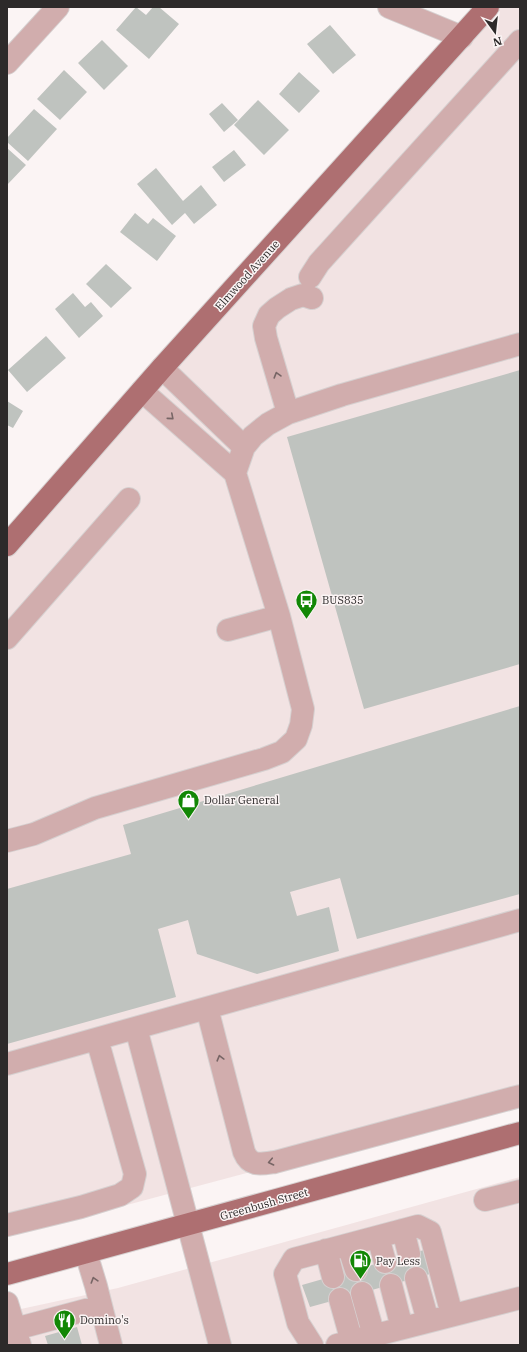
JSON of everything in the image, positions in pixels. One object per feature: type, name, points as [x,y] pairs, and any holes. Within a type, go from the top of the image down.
[{"type":"main road","name":"Elmwood Avenue","points":[[7,545],[162,368],[488,7]]},
{"type":"main road","name":"Greenbush Street","points":[[7,1274],[520,1132]]},
{"type":"street","points":[[7,63],[58,7]]},
{"type":"street","points":[[389,7],[462,37]]},
{"type":"street","points":[[310,277],[319,264],[520,41]]},
{"type":"street","points":[[288,413],[266,338],[264,326],[269,315],[291,298],[303,295],[312,298]]},
{"type":"street","points":[[235,473],[244,447],[253,436],[268,424],[288,413],[342,395],[520,344]]},
{"type":"street","points":[[162,368],[244,447]]},
{"type":"street","points":[[7,841],[34,834],[95,808],[264,759],[282,752],[296,740],[302,725],[303,709],[279,616],[235,473],[142,391]]},
{"type":"street","points":[[7,638],[129,499]]},
{"type":"street","points":[[228,630],[279,616]]},
{"type":"street","points":[[7,1064],[520,920]]},
{"type":"street","points":[[207,1008],[247,1158],[253,1163],[262,1164],[520,1096]]},
{"type":"street","points":[[136,1028],[220,1345]]},
{"type":"street","points":[[7,1225],[81,1207],[120,1195],[132,1187],[135,1174],[97,1039]]},
{"type":"street","points":[[485,1200],[520,1191]]},
{"type":"street","points":[[312,1345],[298,1323],[285,1274],[294,1259],[418,1226],[430,1232],[452,1315]]},
{"type":"street","points":[[403,1230],[410,1254]]},
{"type":"street","points":[[378,1237],[385,1262]]},
{"type":"street","points":[[348,1244],[356,1270]]},
{"type":"street","points":[[326,1250],[333,1277]]},
{"type":"street","points":[[86,1253],[111,1345]]},
{"type":"street","points":[[416,1278],[428,1321]]},
{"type":"street","points":[[391,1285],[402,1328]]},
{"type":"street","points":[[362,1293],[374,1336]]},
{"type":"street","points":[[340,1299],[344,1343],[520,1298]]},
{"type":"street","points":[[7,1304],[17,1337],[101,1306]]},
{"type":"shaded area","points":[[488,7],[520,7],[520,1100],[7,1237],[7,545]]},
{"type":"shaded area","points":[[520,1177],[520,1345],[7,1345],[7,1312],[118,1288]]},
{"type":"building","points":[[136,7],[146,15],[153,7],[159,7],[179,24],[149,59],[116,30]]},
{"type":"building","points":[[330,25],[356,55],[333,74],[307,44]]},
{"type":"building","points":[[102,40],[128,66],[104,90],[78,63]]},
{"type":"building","points":[[64,70],[87,92],[60,120],[37,99]]},
{"type":"building","points":[[299,72],[320,91],[299,113],[279,94]]},
{"type":"building","points":[[258,100],[289,130],[264,155],[234,125]]},
{"type":"building","points":[[222,103],[238,120],[224,132],[209,114]]},
{"type":"building","points":[[34,109],[57,129],[28,161],[7,142],[7,138]]},
{"type":"building","points":[[7,148],[26,165],[7,185]]},
{"type":"building","points":[[234,150],[246,165],[224,182],[212,167]]},
{"type":"building","points":[[156,168],[183,201],[201,185],[217,205],[194,224],[185,213],[172,225],[137,184]]},
{"type":"building","points":[[135,213],[148,224],[153,218],[176,236],[157,261],[120,232]]},
{"type":"building","points":[[106,264],[132,288],[111,308],[86,284]]},
{"type":"building","points":[[73,293],[85,307],[91,302],[103,316],[79,338],[55,309]]},
{"type":"building","points":[[46,336],[66,358],[27,392],[8,370]]},
{"type":"building","points":[[520,370],[520,664],[364,709],[287,437]]},
{"type":"building","points":[[7,401],[23,411],[13,428],[7,425]]},
{"type":"building","points":[[520,706],[520,894],[357,939],[340,878],[290,892],[297,916],[329,907],[339,951],[257,974],[197,954],[188,920],[158,929],[176,997],[7,1044],[7,889],[131,854],[123,825]]},
{"type":"building","name":"Pay Less","points":[[424,1250],[430,1274],[310,1307],[302,1285]]},
{"type":"building","name":"Domino's","points":[[77,1327],[82,1345],[48,1345],[45,1336]]},
{"type":"place","name":"BUS835","points":[[306,620]]},
{"type":"place","name":"Dollar General","points":[[189,820]]},
{"type":"place","name":"Pay Less","points":[[360,1280]]},
{"type":"place","name":"Domino's","points":[[64,1340]]}]
